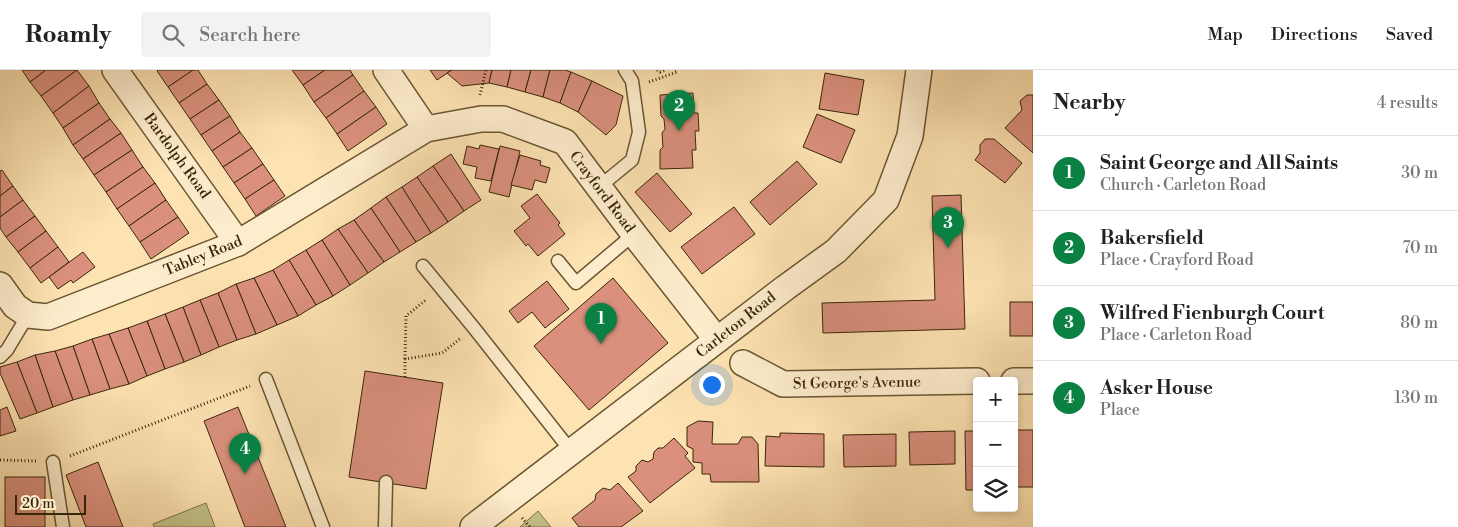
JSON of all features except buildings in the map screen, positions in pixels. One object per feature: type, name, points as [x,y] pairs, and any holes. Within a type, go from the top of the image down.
[{"type":"street","name":"Bardolph Road","points":[[115,70],[238,243]]},
{"type":"street","points":[[386,70],[426,129]]},
{"type":"street","name":"Carleton Road","points":[[473,527],[836,251],[886,200],[910,136],[919,70]]},
{"type":"street","name":"Crayford Road","points":[[426,129],[481,119],[503,120],[565,142],[717,340]]},
{"type":"street","name":"Tabley Road","points":[[28,315],[48,317],[238,243],[426,129]]},
{"type":"street","points":[[0,286],[15,306],[28,315]]},
{"type":"street","name":"St George's Avenue","points":[[743,363],[783,384],[973,381]]},
{"type":"street","points":[[1018,381],[1033,381]]},
{"type":"lane","points":[[599,187],[632,160],[639,132],[632,82],[626,70]]},
{"type":"lane","points":[[558,261],[576,283],[634,234]]},
{"type":"lane","points":[[424,266],[571,451]]},
{"type":"lane","points":[[0,357],[7,350],[28,315]]},
{"type":"lane","points":[[266,379],[323,527]]},
{"type":"lane","points":[[53,462],[63,527]]},
{"type":"lane","points":[[385,527],[386,482]]},
{"type":"path","points":[[657,70],[660,72],[665,70]]},
{"type":"path","points":[[661,79],[677,72],[676,70]]},
{"type":"path","points":[[405,377],[406,316],[441,288]]},
{"type":"path","points":[[406,358],[442,353],[474,328]]},
{"type":"path","points":[[0,460],[53,462],[266,379]]},
{"type":"shaded area","points":[[206,503],[215,527],[154,527],[153,524]]},
{"type":"shaded area","points":[[538,511],[551,527],[520,527]]},
{"type":"place","name":"Bakersfield","points":[[679,131]]},
{"type":"place","name":"Wilfred Fienburgh Court","points":[[948,248]]},
{"type":"place","name":"Saint George and All Saints","points":[[601,344]]},
{"type":"place","name":"Asker House","points":[[245,474]]}]
